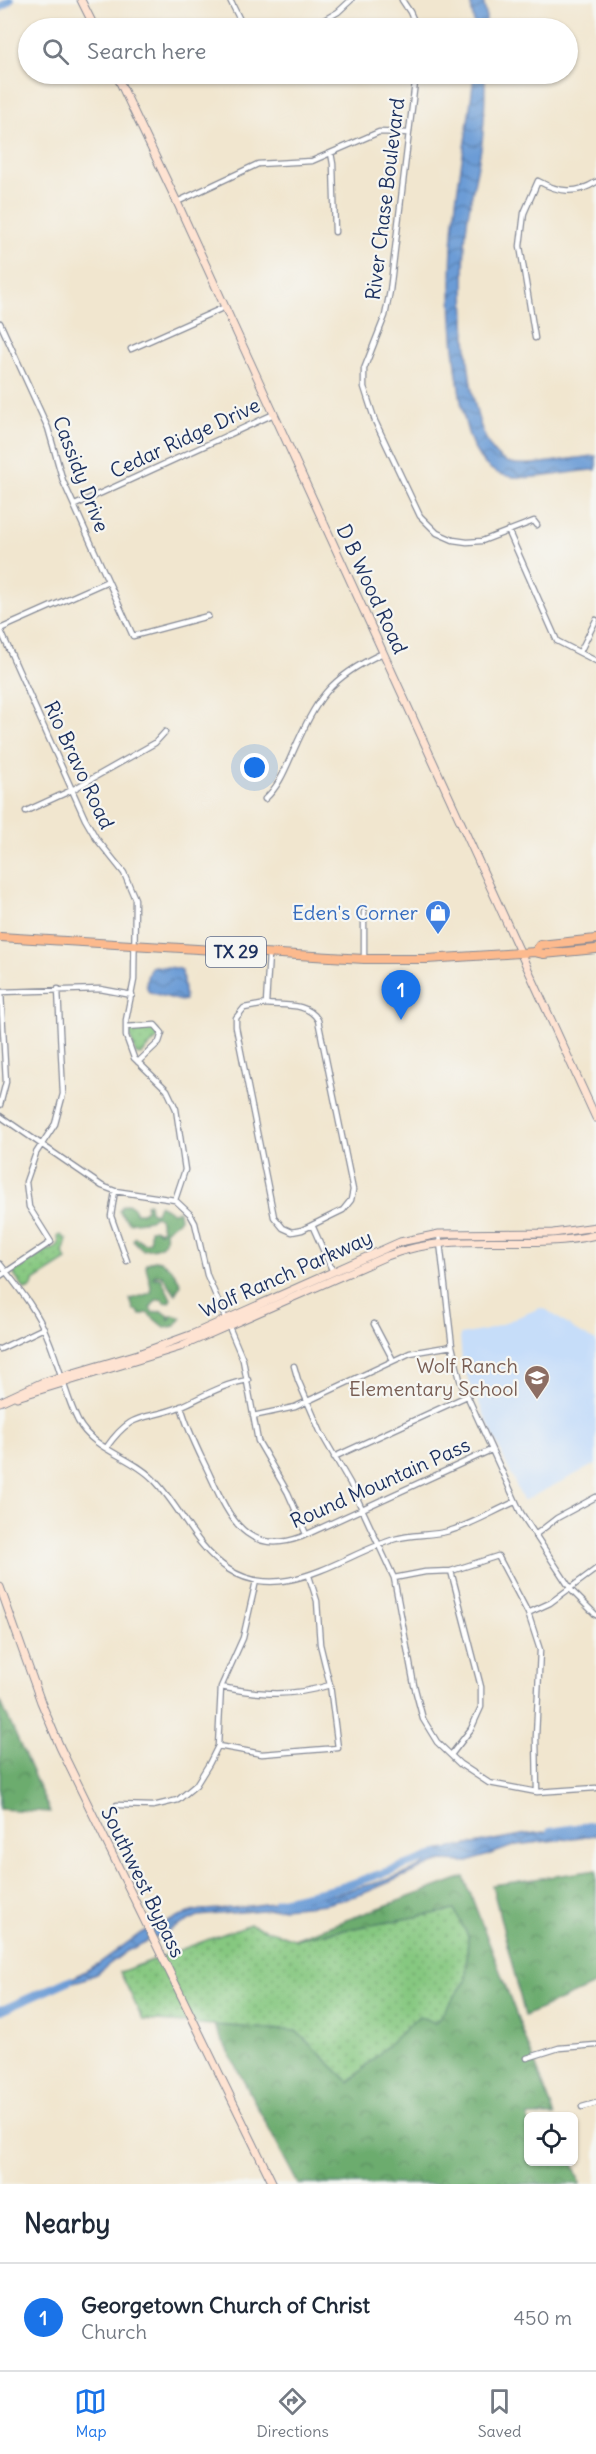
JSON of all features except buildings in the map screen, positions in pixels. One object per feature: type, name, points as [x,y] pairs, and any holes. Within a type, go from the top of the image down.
[{"type":"main road","name":"TX 29","points":[[0,937],[364,959],[427,959],[535,951],[544,954],[596,949]]},
{"type":"main road","name":"TX 29","points":[[535,951],[540,945],[596,939]]},
{"type":"street","points":[[81,0],[90,18]]},
{"type":"street","points":[[231,0],[239,18]]},
{"type":"street","points":[[328,18],[351,0]]},
{"type":"street","points":[[402,0],[413,18]]},
{"type":"street","name":"D B Wood Road","points":[[121,84],[177,202],[596,1118]]},
{"type":"street","name":"River Chase Boulevard","points":[[415,84],[390,291],[385,316],[364,369],[366,397],[414,505],[431,529],[445,537],[467,542],[482,541],[534,521],[537,525]]},
{"type":"street","points":[[177,202],[258,164],[306,162],[379,132],[409,133]]},
{"type":"street","points":[[331,153],[334,165],[335,232]]},
{"type":"street","points":[[535,338],[520,246],[524,213],[538,181],[552,189],[571,191],[596,182]]},
{"type":"street","points":[[131,349],[225,307]]},
{"type":"street","name":"Cassidy Drive","points":[[0,323],[48,428],[61,474],[133,636],[208,616]]},
{"type":"street","name":"Cedar Ridge Drive","points":[[75,505],[274,414]]},
{"type":"street","points":[[508,530],[553,633],[560,644],[596,661]]},
{"type":"street","points":[[0,629],[108,581]]},
{"type":"street","points":[[580,652],[596,620]]},
{"type":"street","name":"Rio Bravo Road","points":[[0,629],[90,829],[132,888],[136,914],[135,945],[132,995],[126,1027]]},
{"type":"street","points":[[265,799],[276,789],[324,693],[342,675],[383,653]]},
{"type":"street","points":[[26,812],[72,790],[155,743],[165,732]]},
{"type":"street","points":[[364,912],[364,959]]},
{"type":"street","points":[[266,1004],[269,954]]},
{"type":"street","points":[[0,1276],[51,1242],[34,1216],[27,1200],[26,1190],[30,1164],[55,1124],[63,1094],[58,989]]},
{"type":"street","points":[[0,1105],[6,1082],[1,992],[100,989],[132,995]]},
{"type":"street","points":[[266,1004],[308,1009],[316,1015],[352,1195],[349,1204],[343,1210],[292,1232],[279,1225],[274,1217],[236,1022],[238,1014],[244,1008],[266,1004]]},
{"type":"street","points":[[138,1062],[161,1039],[162,1033],[155,1025],[126,1027],[128,1044],[138,1062],[167,1090],[176,1109],[185,1170],[175,1200]]},
{"type":"street","points":[[0,1116],[92,1180],[115,1191],[175,1200],[186,1209],[195,1223],[204,1267],[243,1360],[261,1446],[285,1487],[306,1534]]},
{"type":"street","points":[[115,1191],[111,1216],[128,1261]]},
{"type":"street","points":[[312,1225],[335,1275]]},
{"type":"street","name":"Wolf Ranch Parkway","points":[[0,1402],[31,1387],[63,1380],[228,1324],[335,1275],[392,1244],[440,1238],[553,1233],[596,1227]]},
{"type":"street","name":"Wolf Ranch Parkway","points":[[440,1238],[556,1241],[596,1235]]},
{"type":"street","points":[[440,1238],[452,1346],[458,1375],[515,1502],[570,1588],[596,1615]]},
{"type":"street","points":[[0,1264],[44,1328],[81,1425],[94,1441],[153,1478],[209,1555],[231,1570],[256,1581],[288,1580],[309,1576],[397,1539],[452,1531],[515,1502]]},
{"type":"street","points":[[374,1324],[393,1360]]},
{"type":"street","points":[[0,1349],[44,1328]]},
{"type":"street","points":[[253,1416],[286,1410],[393,1360],[418,1351],[452,1346]]},
{"type":"street","points":[[294,1366],[307,1401],[394,1578],[414,1685],[423,1719],[437,1742],[489,1783],[537,1792],[596,1788]]},
{"type":"street","points":[[106,1448],[119,1431],[130,1422],[145,1415],[181,1406],[220,1386],[248,1380]]},
{"type":"street","points":[[334,1457],[468,1396]]},
{"type":"street","name":"Round Mountain Pass","points":[[181,1406],[187,1425],[225,1509],[234,1522],[250,1535],[268,1541],[286,1541],[306,1534],[492,1450]]},
{"type":"street","points":[[535,1535],[557,1518],[596,1497]]},
{"type":"street","points":[[394,1578],[425,1572],[451,1571],[498,1556],[528,1613],[540,1650],[536,1737],[537,1792]]},
{"type":"street","points":[[528,1613],[549,1603],[596,1569]]},
{"type":"street","points":[[451,1571],[481,1687],[481,1707],[471,1729],[451,1755]]},
{"type":"street","points":[[218,1746],[262,1754],[338,1748],[330,1685],[320,1644],[317,1601],[309,1576]]},
{"type":"street","points":[[117,1805],[153,1806],[178,1800],[196,1785],[218,1746],[221,1687],[243,1638],[256,1581]]},
{"type":"street","name":"Southwest Bypass","points":[[0,1587],[41,1702],[73,1775],[273,2184]]},
{"type":"street","points":[[221,1687],[258,1694],[308,1692],[330,1685]]},
{"type":"street","points":[[527,2058],[559,2048],[596,2045]]},
{"type":"street","points":[[582,2107],[596,2103]]},
{"type":"shaded area","name":"Wolf Ranch Elementary School","points":[[540,1308],[547,1310],[578,1332],[596,1341],[596,1464],[523,1501],[468,1379],[462,1362],[460,1335],[487,1330]]},
{"type":"green space","points":[[153,1028],[158,1031],[159,1037],[141,1055],[136,1054],[129,1033],[133,1029]]},
{"type":"green space","points":[[149,1203],[150,1211],[156,1213],[159,1205],[172,1212],[179,1211],[180,1219],[165,1231],[163,1244],[156,1248],[143,1250],[133,1240],[135,1237],[144,1243],[150,1242],[150,1230],[160,1232],[162,1229],[159,1218],[155,1216],[150,1220],[129,1223],[119,1211],[122,1206],[128,1204],[135,1209],[135,1213],[142,1213],[146,1209],[146,1204]]},
{"type":"green space","points":[[61,1235],[67,1240],[63,1253],[67,1260],[34,1281],[31,1288],[25,1290],[14,1272],[45,1251],[56,1248],[59,1244],[58,1236]]},
{"type":"green space","points":[[154,1260],[167,1265],[181,1284],[175,1294],[162,1275],[154,1276],[154,1278],[161,1278],[171,1299],[164,1303],[162,1299],[156,1300],[150,1308],[153,1313],[162,1311],[169,1316],[169,1320],[172,1315],[182,1318],[175,1326],[165,1328],[147,1313],[140,1315],[138,1311],[134,1311],[130,1299],[151,1293],[146,1264]]},
{"type":"green space","points":[[0,1700],[50,1812],[0,1809]]},
{"type":"green space","points":[[596,1870],[596,1984],[525,2016],[492,1885]]},
{"type":"green space","points":[[464,1877],[553,2112],[524,2112],[524,2166],[574,2166],[581,2184],[298,2184],[214,2025],[296,2031],[349,2082],[419,2016],[435,2023],[466,1981],[468,1936],[454,1910],[294,1939]]},
{"type":"green space","points":[[454,1910],[468,1936],[466,1981],[435,2024],[419,2017],[349,2082],[296,2031],[143,2020],[120,1972],[250,1924],[294,1939]]},
{"type":"water","points":[[470,0],[483,0],[486,18],[473,18]]},
{"type":"water","points":[[473,84],[485,84],[483,133],[466,231],[464,283],[468,358],[473,395],[481,427],[494,451],[510,463],[541,463],[596,456],[596,470],[528,477],[502,475],[492,470],[479,457],[467,429],[457,373],[451,287],[456,201]]},
{"type":"water","points":[[154,966],[182,970],[185,1000],[181,1001],[149,992],[148,973]]},
{"type":"water","points":[[596,1826],[596,1835],[516,1845],[468,1862],[442,1861],[362,1894],[326,1904],[198,1916],[127,1951],[96,1974],[58,1986],[98,1964],[141,1933],[194,1911],[243,1907],[336,1894],[413,1870],[425,1863],[436,1851],[527,1834]]},
{"type":"waterway","points":[[0,8],[10,0]]},
{"type":"waterway","points":[[550,1832],[596,1825]]},
{"type":"waterway","points":[[277,1902],[339,1888],[438,1854]]},
{"type":"waterway","points":[[0,2011],[70,1980]]},
{"type":"place","name":"Eden's Corner","points":[[438,936]]},
{"type":"place","name":"Georgetown Church of Christ","points":[[401,1020]]},
{"type":"place","name":"Wolf Ranch Elementary School","points":[[537,1401]]}]
